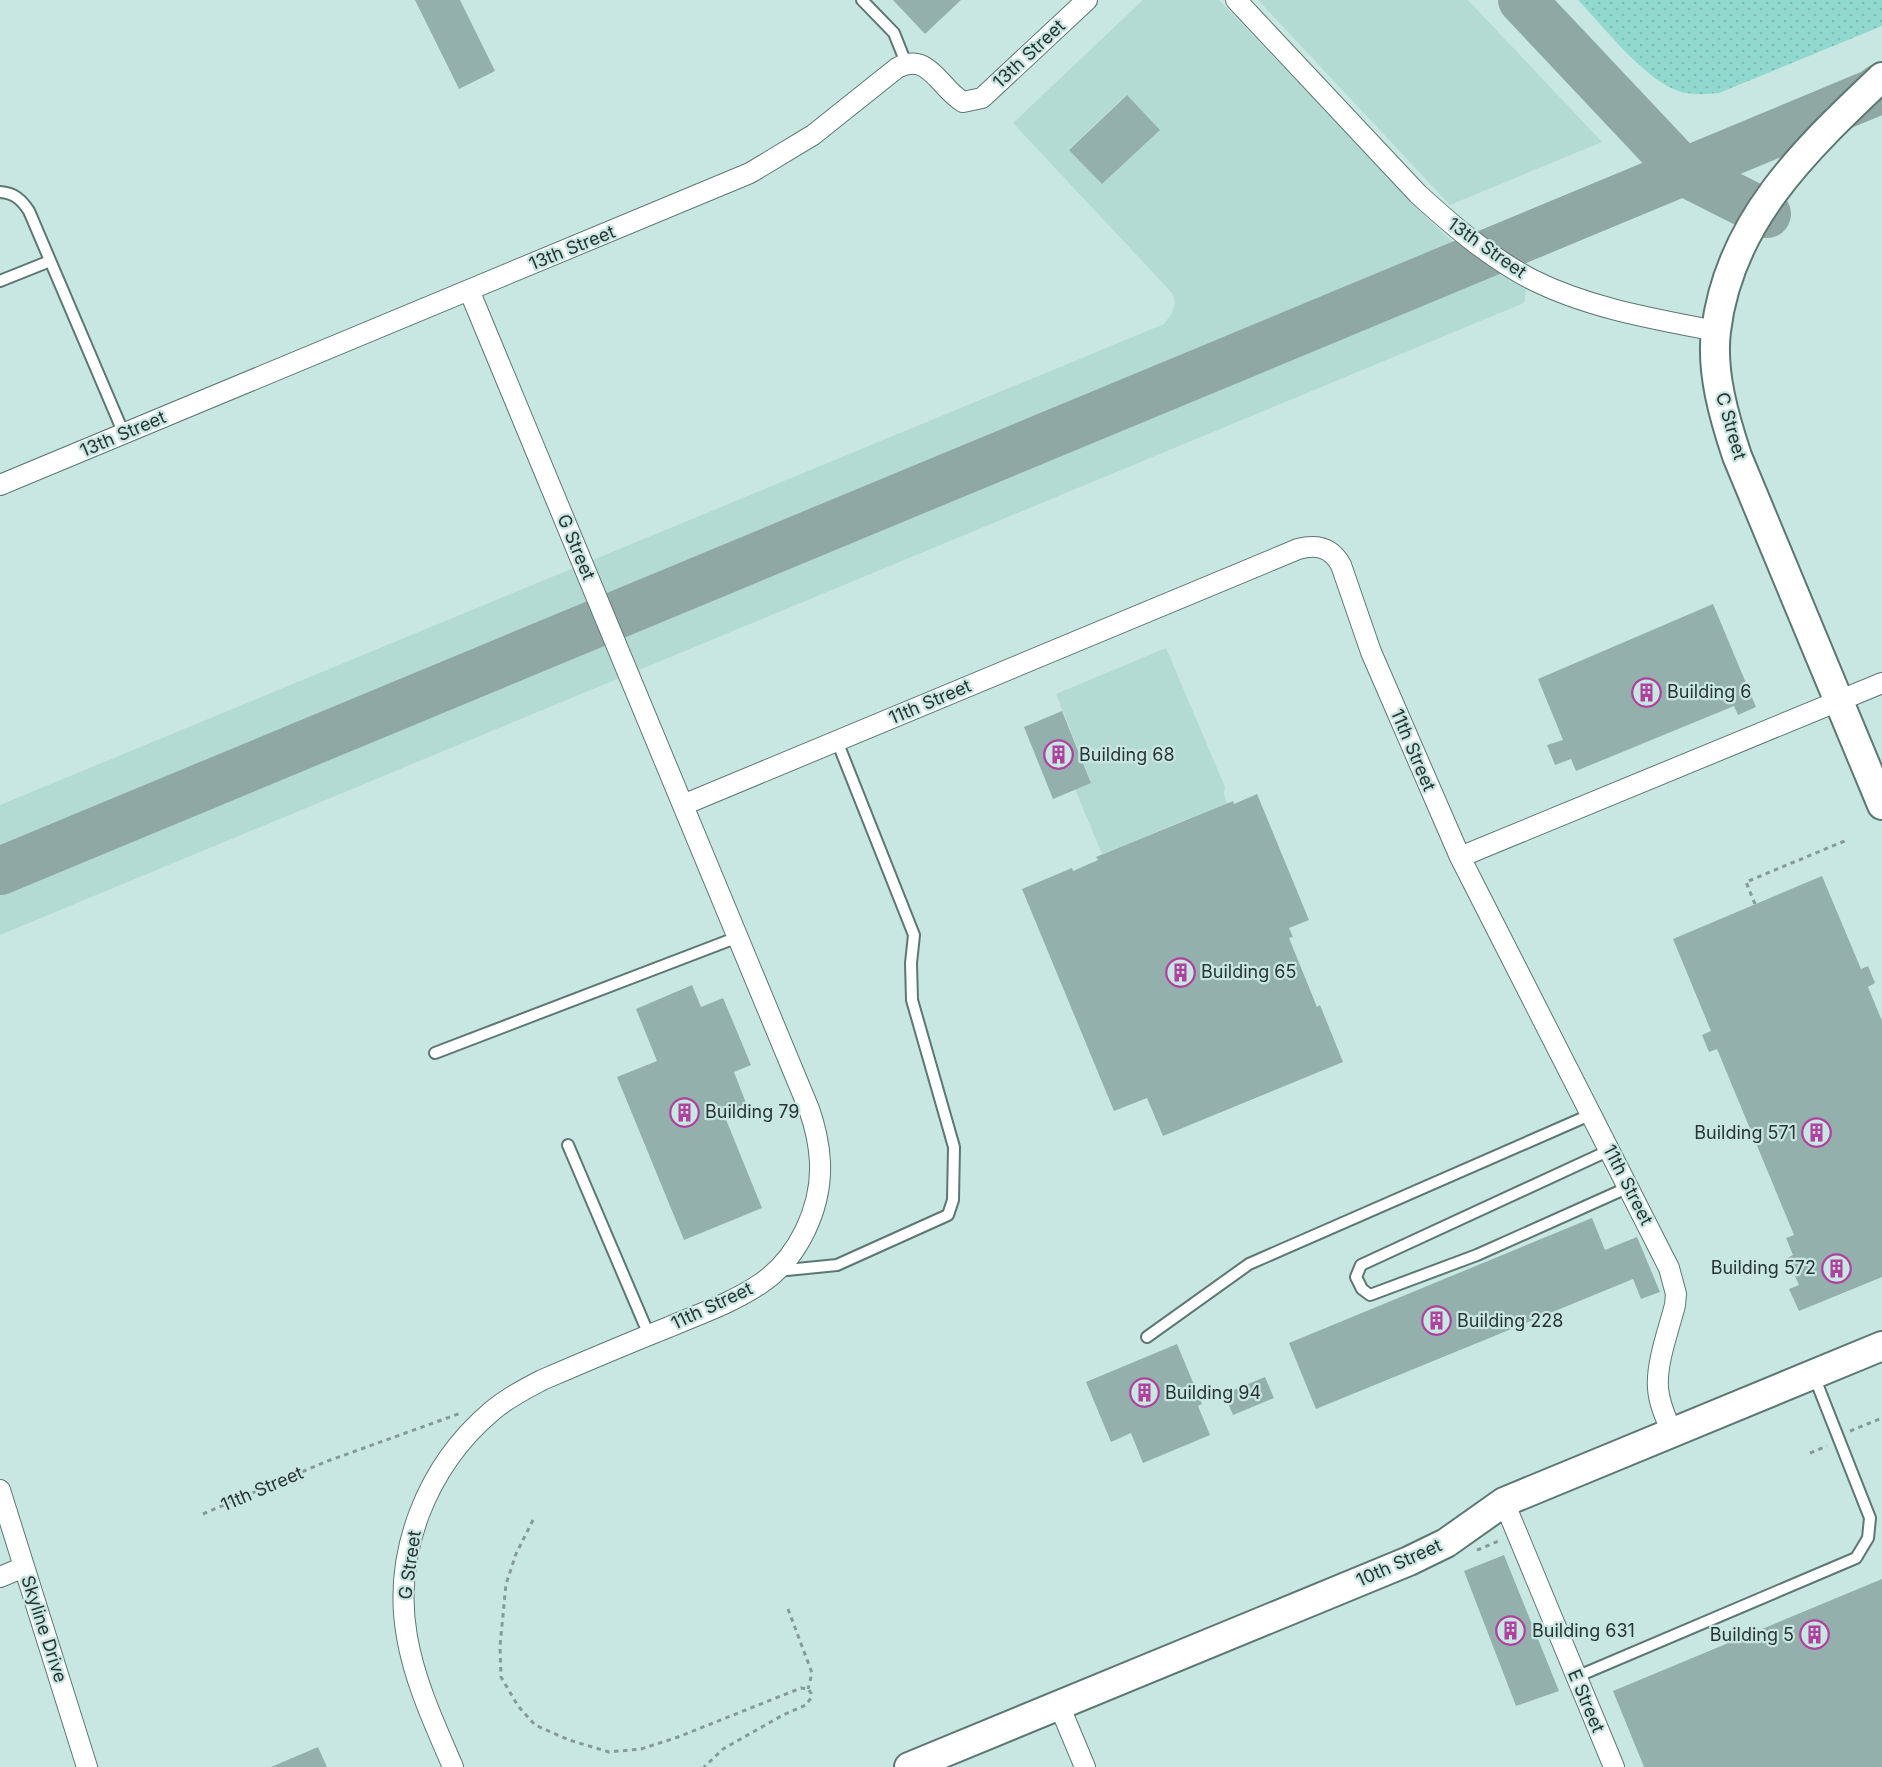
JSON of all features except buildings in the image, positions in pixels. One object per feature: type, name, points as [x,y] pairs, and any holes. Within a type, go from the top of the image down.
[{"type":"street","name":"13th Street","points":[[0,485],[750,173],[813,135],[906,63],[919,63],[928,68],[957,99],[963,102],[982,98],[1087,0]]},
{"type":"street","name":"13th Street","points":[[1236,0],[1418,194],[1489,254],[1533,280],[1589,302],[1716,331]]},
{"type":"street","name":"C Street","points":[[1882,77],[1785,176],[1760,210],[1737,250],[1716,331],[1717,374],[1729,430],[1882,805]]},
{"type":"street","name":"G Street","points":[[469,290],[683,805]]},
{"type":"street","name":"11th Street","points":[[517,1393],[542,1380],[747,1293],[777,1271],[793,1252],[815,1205],[819,1183],[818,1143],[809,1109],[683,805],[1298,549],[1317,546],[1332,553],[1341,565],[1371,652],[1460,857],[1669,1268],[1676,1294],[1658,1385],[1664,1414],[1672,1433]]},
{"type":"street","points":[[1460,857],[1882,683]]},
{"type":"street","name":"10th Street","points":[[909,1767],[1409,1561],[1446,1542],[1504,1502],[1882,1346]]},
{"type":"street","name":"G Street","points":[[453,1767],[416,1675],[406,1636],[404,1607],[408,1552],[421,1507],[442,1468],[472,1430],[492,1411],[517,1393]]},
{"type":"street","name":"Skyline Drive","points":[[1,1496],[87,1767]]},
{"type":"street","name":"E Street","points":[[1504,1502],[1614,1767]]},
{"type":"street","points":[[0,1577],[24,1567]]},
{"type":"street","points":[[1059,1705],[1084,1767]]},
{"type":"street","points":[[440,1736],[467,1767]]},
{"type":"lane","points":[[862,0],[894,33],[906,63]]},
{"type":"lane","points":[[0,192],[10,192],[22,200],[29,211],[124,434]]},
{"type":"lane","points":[[0,281],[50,261]]},
{"type":"lane","points":[[777,1271],[837,1265],[948,1215],[953,1200],[954,1147],[912,1000],[911,963],[914,935],[837,741]]},
{"type":"lane","points":[[435,1053],[738,937]]},
{"type":"lane","points":[[1147,1337],[1249,1264],[1592,1113]]},
{"type":"lane","points":[[568,1144],[649,1335]]},
{"type":"lane","points":[[1610,1150],[1361,1265],[1356,1277],[1362,1289],[1370,1295],[1477,1255],[1629,1187]]},
{"type":"lane","points":[[1576,1677],[1856,1558],[1869,1538],[1870,1518],[1813,1374]]},
{"type":"path","points":[[1755,904],[1746,882],[1847,840]]},
{"type":"path","name":"11th Street","points":[[203,1514],[325,1462],[464,1412]]},
{"type":"path","points":[[533,1520],[516,1554],[506,1584],[500,1646],[501,1677],[518,1706],[535,1725],[569,1740],[609,1752],[641,1749],[678,1737],[801,1688],[808,1689]]},
{"type":"path","points":[[704,1767],[723,1749],[783,1715],[806,1705],[811,1698],[808,1689],[812,1673],[788,1609]]},
{"type":"shaded area","points":[[1143,0],[1219,0],[1426,217],[1457,246],[1526,289],[1524,303],[0,935],[0,805],[1164,324],[1172,313],[1175,303],[1173,294],[1013,123]],"holes":[[[1126,95],[1159,130],[1102,184],[1069,149]]]},
{"type":"shaded area","points":[[1258,0],[1468,0],[1602,142],[1450,205]]},
{"type":"shaded area","points":[[1578,0],[1882,0],[1882,26],[1719,93],[1690,94],[1668,86],[1640,66]]},
{"type":"shaded area","points":[[1166,648],[1225,787],[1224,794],[1227,803],[1102,854],[1075,789],[1091,782],[1056,694]]},
{"type":"taxiway","points":[[1522,0],[1684,172],[1767,214]]},
{"type":"taxiway","points":[[0,871],[1873,93],[1881,87]]},
{"type":"place","name":"Building 6","points":[[1646,692]]},
{"type":"place","name":"Building 68","points":[[1058,755]]},
{"type":"place","name":"Building 65","points":[[1180,972]]},
{"type":"place","name":"Building 79","points":[[684,1112]]},
{"type":"place","name":"Building 571","points":[[1817,1133]]},
{"type":"place","name":"Building 572","points":[[1837,1268]]},
{"type":"place","name":"Building 228","points":[[1436,1321]]},
{"type":"place","name":"Building 94","points":[[1144,1393]]},
{"type":"place","name":"Building 631","points":[[1511,1631]]},
{"type":"place","name":"Building 5","points":[[1815,1635]]}]
